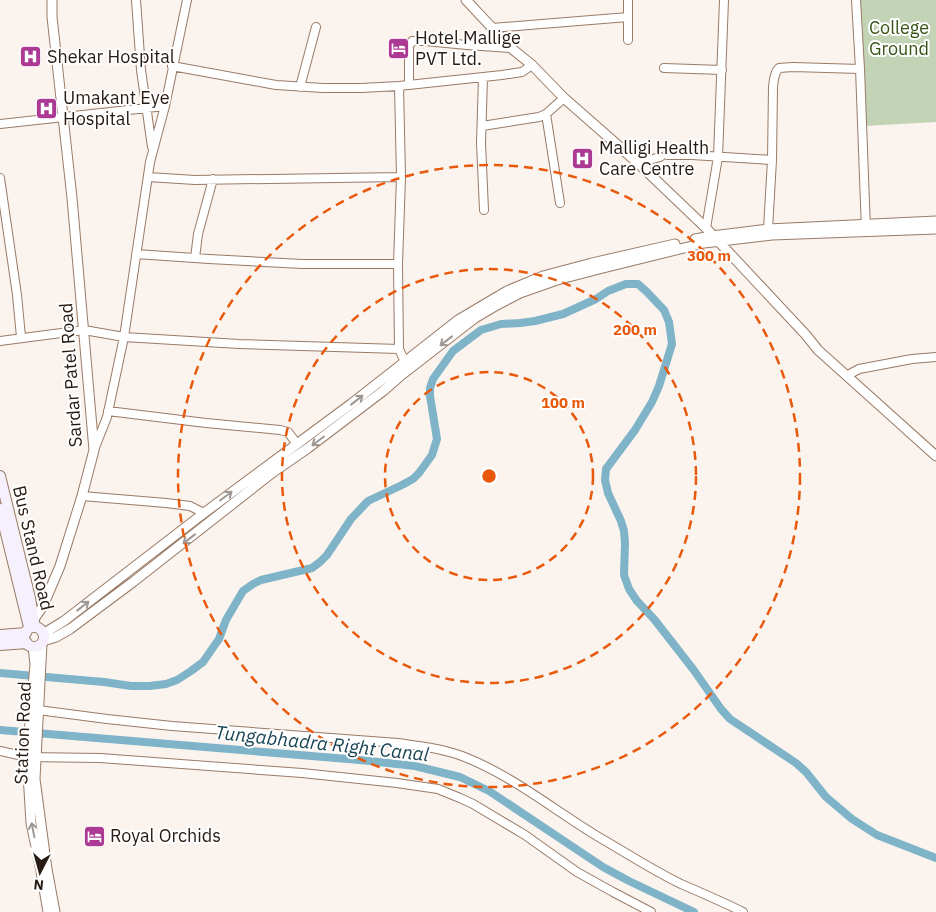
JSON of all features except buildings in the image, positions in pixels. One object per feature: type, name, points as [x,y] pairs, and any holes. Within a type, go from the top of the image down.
[{"type":"main road","name":"Bus Stand Road","points":[[0,476],[30,598],[35,635]]},
{"type":"main road","name":"Bus Stand Road","points":[[0,509],[35,635]]},
{"type":"main road","points":[[0,635],[35,635]]},
{"type":"main road","points":[[0,644],[35,635]]},
{"type":"street","name":"Sardar Patel Road","points":[[35,635],[43,606],[60,566],[94,450],[84,330],[52,17],[52,0]]},
{"type":"street","points":[[136,0],[141,70],[152,152]]},
{"type":"street","points":[[94,450],[107,417],[124,337],[152,152],[165,106],[187,0]]},
{"type":"street","points":[[466,0],[511,48],[638,163],[712,235],[800,328],[818,350],[936,456]]},
{"type":"street","points":[[628,0],[628,40]]},
{"type":"street","points":[[35,635],[56,637],[70,628],[133,582],[272,473],[343,422],[475,318],[497,305],[520,293],[557,280],[704,243],[712,235],[718,157],[724,0]]},
{"type":"street","points":[[856,0],[866,228]]},
{"type":"street","points":[[492,28],[628,17]]},
{"type":"street","points":[[300,87],[316,27]]},
{"type":"street","points":[[409,85],[409,46],[412,41],[511,48]]},
{"type":"street","points":[[172,66],[276,85],[361,88],[399,86],[522,72],[532,65]]},
{"type":"street","points":[[768,228],[772,160],[773,87],[776,72],[779,68],[793,67],[860,69]]},
{"type":"street","points":[[664,68],[722,70]]},
{"type":"street","points":[[483,77],[481,144],[484,210]]},
{"type":"street","points":[[399,86],[401,177],[398,349],[405,362]]},
{"type":"street","points":[[482,126],[534,118],[546,114],[564,98]]},
{"type":"street","points":[[0,124],[165,106]]},
{"type":"street","points":[[546,114],[560,202]]},
{"type":"street","points":[[638,163],[664,156],[692,155],[772,160]]},
{"type":"street","points":[[148,177],[195,180],[401,177]]},
{"type":"street","points":[[0,178],[21,337]]},
{"type":"street","points":[[195,258],[198,234],[213,179]]},
{"type":"street","points":[[712,235],[772,235],[936,221]]},
{"type":"street","points":[[35,635],[64,621],[204,513],[351,404],[458,320],[507,290],[542,276],[592,262],[712,235],[768,228],[936,229]]},
{"type":"street","points":[[136,254],[303,264],[398,264]]},
{"type":"street","points":[[0,341],[84,330],[124,337],[239,344],[398,349]]},
{"type":"street","points":[[848,375],[859,368],[936,357]]},
{"type":"street","points":[[108,411],[280,430],[288,432],[297,444]]},
{"type":"street","points":[[82,496],[190,506],[204,513]]},
{"type":"street","name":"Station Road","points":[[35,635],[38,664],[35,714]]},
{"type":"street","points":[[32,754],[35,714],[406,744],[441,750],[460,755],[502,775],[645,865],[744,912]]},
{"type":"street","points":[[0,751],[292,773],[397,783],[438,790],[473,804],[525,835],[577,872],[652,912]]},
{"type":"street","name":"Station Road","points":[[32,754],[31,822],[48,912]]},
{"type":"street","name":"Station Road","points":[[32,754],[47,869],[55,912]]},
{"type":"green space","name":"College Ground","points":[[860,0],[936,0],[936,122],[865,126]]},
{"type":"waterway","points":[[0,673],[131,686],[166,684],[177,680],[203,662],[219,639],[226,620],[243,591],[261,580],[312,568],[327,555],[351,519],[368,501],[413,479],[419,473],[432,455],[437,439],[430,388],[433,379],[453,351],[481,330],[501,324],[535,321],[563,314],[596,299],[608,291],[626,284],[638,284],[664,310],[669,322],[672,344],[652,402],[635,430],[606,469],[605,480],[608,493],[624,531],[624,575],[629,589],[730,719],[796,763],[806,772],[826,797],[852,819],[877,835],[936,858]]},
{"type":"waterway","name":"Tungabhadra Right Canal","points":[[0,730],[360,760],[415,766],[460,777],[489,791],[603,867],[694,912]]},
{"type":"place","name":"Hotel Mallige PVT Ltd.","points":[[399,48]]},
{"type":"place","name":"Shekar Hospital","points":[[31,57]]},
{"type":"place","name":"Umakant Eye Hospital","points":[[47,108]]},
{"type":"place","name":"Malligi Health Care Centre","points":[[583,158]]},
{"type":"place","name":"Royal Orchids","points":[[94,836]]}]
